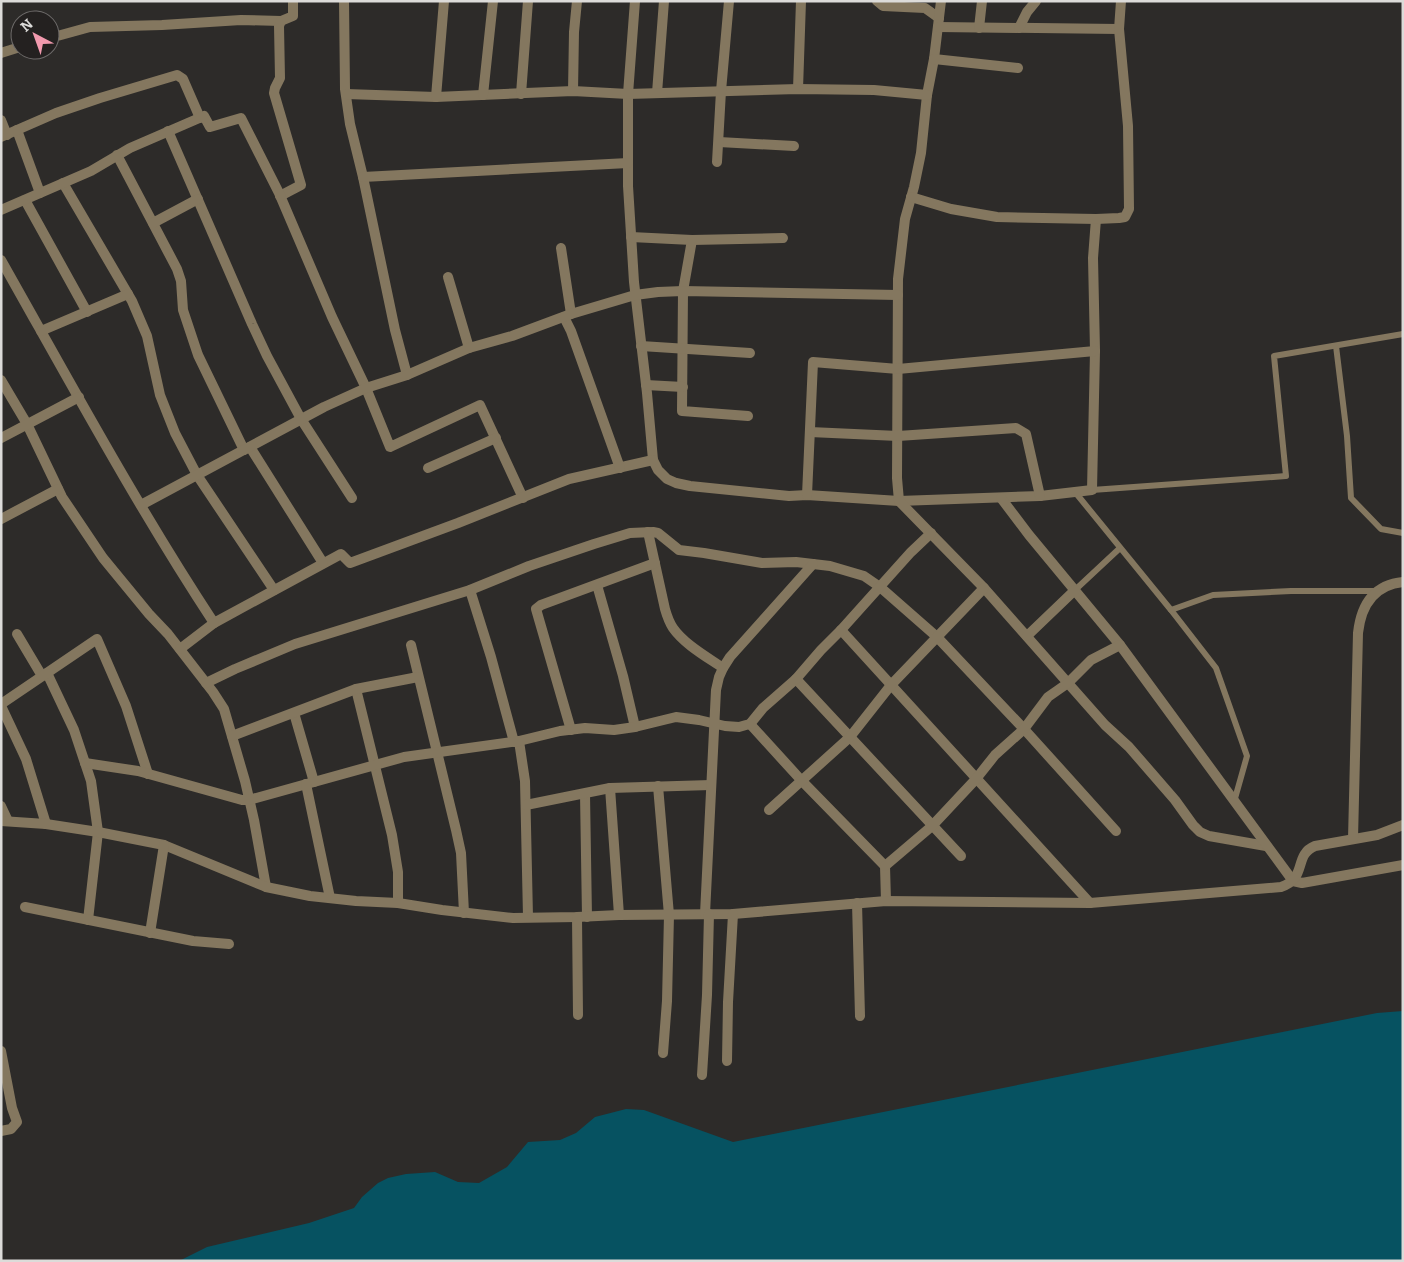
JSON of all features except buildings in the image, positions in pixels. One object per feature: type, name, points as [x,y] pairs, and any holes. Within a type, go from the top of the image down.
[{"type":"street","points":[[60,35],[90,27],[241,20],[281,21],[294,16],[293,1]]},
{"type":"street","points":[[344,1],[346,94],[350,124],[395,330],[407,375]]},
{"type":"street","points":[[436,97],[444,1]]},
{"type":"street","points":[[484,95],[493,1]]},
{"type":"street","points":[[521,94],[528,1]]},
{"type":"street","points":[[573,91],[574,32],[577,1]]},
{"type":"street","points":[[635,1],[628,94],[628,163],[635,295],[653,460],[658,470],[667,479],[676,484],[789,496],[807,495],[899,501],[1040,496],[1092,490],[1095,350],[1093,258],[1096,219]]},
{"type":"street","points":[[657,93],[664,1]]},
{"type":"street","points":[[717,162],[729,1]]},
{"type":"street","points":[[798,89],[801,1]]},
{"type":"street","points":[[877,1],[883,6],[925,8],[938,22],[979,28],[1120,29]]},
{"type":"street","points":[[941,1],[934,59],[927,95],[921,154],[905,219],[898,279],[897,478],[899,501],[984,588],[1105,725],[1129,747],[1200,832],[1209,836],[1266,846]]},
{"type":"street","points":[[979,28],[982,1]]},
{"type":"street","points":[[1019,28],[1027,12],[1036,1]]},
{"type":"street","points":[[911,197],[960,211],[998,217],[1096,219],[1123,218],[1127,215],[1129,209],[1128,126],[1120,29],[1121,1]]},
{"type":"street","points":[[280,196],[301,185],[274,93],[280,78],[279,26],[281,21]]},
{"type":"street","points":[[934,59],[1018,68]]},
{"type":"street","points":[[8,134],[56,113],[177,75],[183,79],[200,118]]},
{"type":"street","points":[[346,94],[436,97],[573,91],[628,94],[798,89],[874,90],[927,95]]},
{"type":"street","points":[[1,210],[91,171],[117,155],[204,116],[210,127],[241,118],[280,196],[332,317],[366,388],[390,447],[480,405],[523,498]]},
{"type":"street","points":[[1,120],[40,193]]},
{"type":"street","points":[[168,131],[252,324],[301,420],[352,498]]},
{"type":"street","points":[[719,142],[794,146]]},
{"type":"street","points":[[117,155],[180,274],[183,310],[198,355],[247,448],[323,563]]},
{"type":"street","points":[[363,177],[628,163]]},
{"type":"street","points":[[63,183],[132,301],[147,336],[160,395],[175,433],[197,475],[274,590]]},
{"type":"street","points":[[153,222],[198,199]]},
{"type":"street","points":[[25,200],[87,312]]},
{"type":"street","points":[[631,237],[692,240],[783,238]]},
{"type":"street","points":[[692,240],[683,291],[682,411],[748,416]]},
{"type":"street","points":[[561,248],[567,315],[571,331],[620,468]]},
{"type":"street","points":[[1,260],[141,505],[183,576],[214,623]]},
{"type":"street","points":[[448,277],[469,348]]},
{"type":"street","points":[[141,505],[324,407],[366,388],[407,375],[469,348],[512,336],[567,315],[635,295],[683,291],[898,295]]},
{"type":"street","points":[[42,331],[128,294]]},
{"type":"street","points":[[641,346],[750,353]]},
{"type":"street","points":[[807,495],[813,362],[898,369],[1095,350]]},
{"type":"street","points":[[1,380],[28,424],[62,497],[103,558],[180,649],[224,709],[249,800],[266,887]]},
{"type":"street","points":[[646,386],[683,387]]},
{"type":"street","points":[[1,438],[79,397]]},
{"type":"street","points":[[810,432],[898,436],[1016,428],[1026,434],[1040,496]]},
{"type":"street","points":[[428,468],[496,438]]},
{"type":"street","points":[[180,649],[214,623],[341,554],[350,563],[569,480],[653,460]]},
{"type":"street","points":[[1,519],[58,489]]},
{"type":"street","points":[[1001,498],[1029,535],[1120,645],[1293,881],[1298,883],[1308,882],[1403,865]]},
{"type":"street","points":[[206,683],[295,644],[470,590],[529,566],[594,544],[630,534],[648,532],[658,534],[679,550],[704,552],[762,563],[796,562],[830,566],[864,576],[880,586],[937,636],[1116,831]]},
{"type":"street","points":[[648,532],[665,610],[672,627],[680,636],[722,668]]},
{"type":"street","points":[[85,764],[138,771],[242,800],[249,800],[404,757],[516,741],[560,731],[585,728],[614,730],[676,717],[739,727],[750,724],[763,708],[796,679],[911,552],[931,533]]},
{"type":"street","points":[[571,730],[536,609],[541,605],[655,563]]},
{"type":"street","points":[[702,1075],[707,994],[707,914],[716,690],[722,668],[730,657],[813,564]]},
{"type":"street","points":[[1353,839],[1359,621],[1370,599],[1378,591],[1386,585],[1403,582]]},
{"type":"street","points":[[597,585],[623,676],[635,727]]},
{"type":"street","points":[[770,810],[850,737],[891,686],[984,588]]},
{"type":"street","points":[[470,590],[516,741],[525,781],[528,918]]},
{"type":"street","points":[[1027,636],[1075,590]]},
{"type":"street","points":[[842,630],[1090,903]]},
{"type":"street","points":[[17,634],[45,674],[74,730],[91,781],[98,832],[88,920]]},
{"type":"street","points":[[46,824],[26,759],[1,705],[97,639],[126,706],[148,774]]},
{"type":"street","points":[[411,645],[456,830],[460,852],[464,913]]},
{"type":"street","points":[[885,866],[932,826],[976,779],[995,755],[1024,729],[1048,697],[1068,683],[1091,660],[1120,645]]},
{"type":"street","points":[[232,736],[356,689],[418,677]]},
{"type":"street","points":[[796,679],[961,856]]},
{"type":"street","points":[[356,689],[392,835],[398,872],[398,903]]},
{"type":"street","points":[[294,713],[310,783],[330,898]]},
{"type":"street","points":[[750,724],[801,780],[885,866],[886,902]]},
{"type":"street","points":[[526,805],[610,788],[711,785]]},
{"type":"street","points":[[658,786],[669,915],[667,1002],[663,1053]]},
{"type":"street","points":[[610,788],[619,915]]},
{"type":"street","points":[[578,1014],[585,794]]},
{"type":"street","points":[[1,806],[5,821],[46,824],[164,845],[266,887],[310,896],[398,903],[513,918],[733,914],[886,902],[1090,903],[1281,887],[1296,878],[1304,856],[1310,848],[1377,835],[1403,825]]},
{"type":"street","points":[[150,933],[164,845]]},
{"type":"street","points":[[857,904],[860,1016]]},
{"type":"street","points":[[25,907],[193,941],[229,944]]},
{"type":"street","points":[[727,1061],[733,914]]},
{"type":"street","points":[[1,1051],[3,1075],[17,1122],[11,1129],[1,1130]]},
{"type":"lane","points":[[1092,490],[1286,476],[1274,356],[1403,334]]},
{"type":"lane","points":[[1336,346],[1347,436],[1351,498],[1381,529],[1403,533]]},
{"type":"lane","points":[[1075,492],[1216,668],[1247,756],[1234,802]]},
{"type":"lane","points":[[1075,590],[1120,548]]},
{"type":"lane","points":[[1171,610],[1213,595],[1291,591],[1378,591]]},
{"type":"water","points":[[1403,1011],[1403,1261],[179,1261],[207,1247],[309,1223],[354,1208],[362,1197],[378,1183],[388,1178],[406,1174],[435,1172],[458,1182],[479,1183],[507,1167],[528,1142],[560,1140],[576,1133],[595,1117],[626,1109],[644,1110],[733,1142],[1377,1013]]}]
